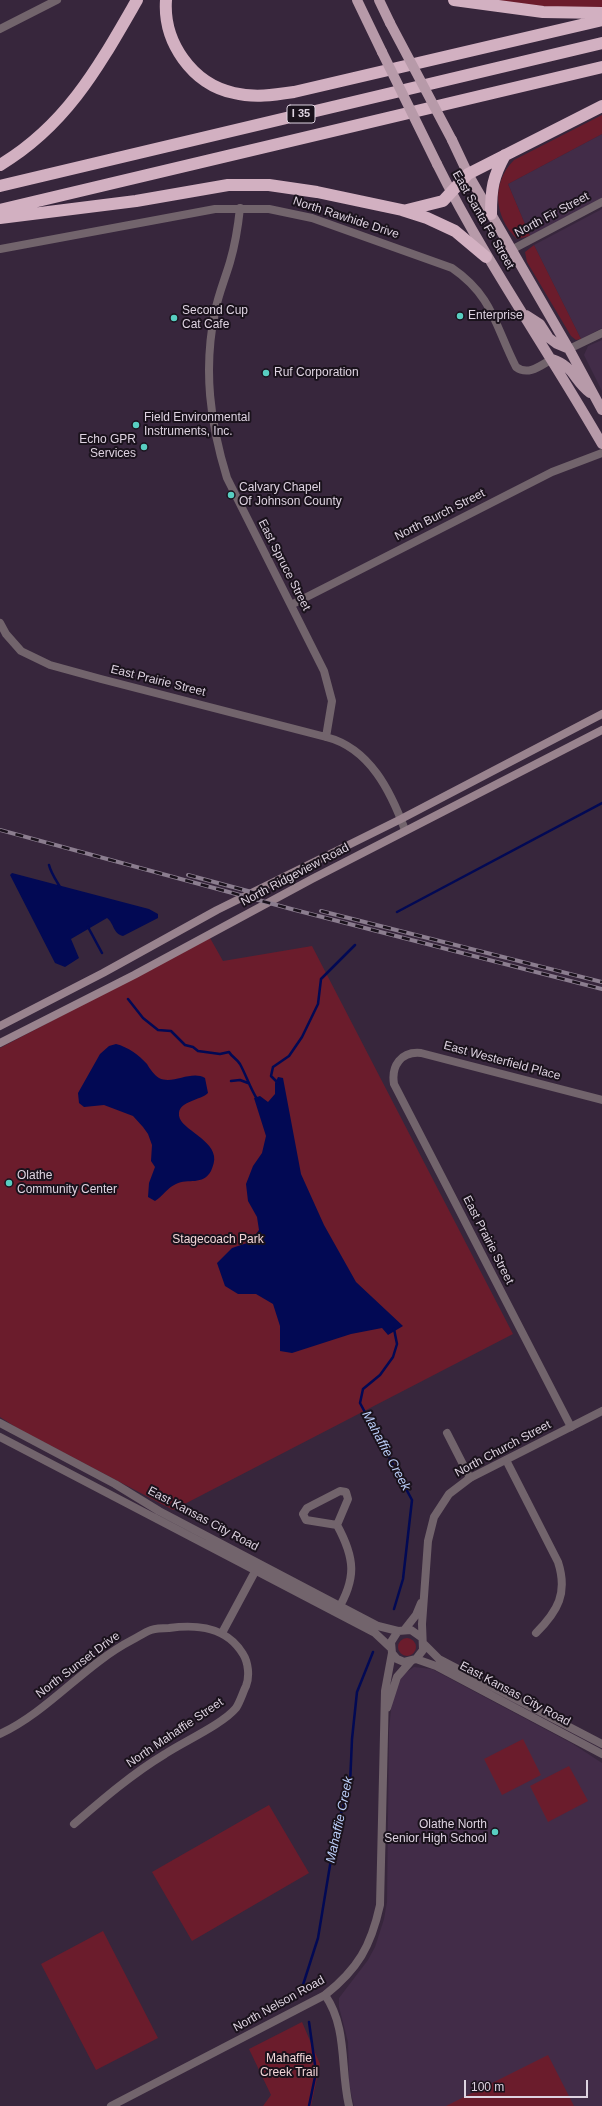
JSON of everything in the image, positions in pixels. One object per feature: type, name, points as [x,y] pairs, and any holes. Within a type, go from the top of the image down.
[{"type":"highway","points":[[0,165],[46,132],[79,95],[101,62],[137,0]]},
{"type":"highway","points":[[166,0],[166,17],[173,42],[191,69],[208,83],[221,89],[249,96],[294,92],[602,20]]},
{"type":"highway","points":[[454,0],[543,12],[602,13]]},
{"type":"highway","name":"I 35","points":[[0,186],[602,43]]},
{"type":"highway","name":"I 35","points":[[0,210],[602,67]]},
{"type":"highway","points":[[402,210],[437,204],[443,201],[468,174],[602,106]]},
{"type":"highway","points":[[491,214],[492,184],[495,172],[505,155]]},
{"type":"highway","points":[[0,218],[136,201],[228,186],[251,184],[296,188],[402,210],[445,225],[486,257]]},
{"type":"main road","name":"East Santa Fe Street","points":[[357,0],[451,194],[486,257],[552,359],[602,444]]},
{"type":"main road","name":"East Santa Fe Street","points":[[379,0],[452,140],[468,174],[569,349],[602,410]]},
{"type":"main road","points":[[524,314],[540,324],[548,338],[569,349]]},
{"type":"main road","points":[[552,359],[564,363],[582,387],[595,397]]},
{"type":"main road","name":"North Ridgeview Road","points":[[0,1026],[103,973],[217,910],[401,819],[602,714]]},
{"type":"main road","name":"North Ridgeview Road","points":[[0,1043],[134,975],[237,918],[406,830],[602,730]]},
{"type":"street","points":[[0,29],[57,0]]},
{"type":"street","name":"North Fir Street","points":[[512,249],[602,202]]},
{"type":"street","name":"East Spruce Street","points":[[240,208],[236,238],[215,312],[210,346],[210,408],[216,443],[227,478],[320,662],[328,682],[332,701],[326,737]]},
{"type":"street","name":"North Rawhide Drive","points":[[0,249],[215,209],[269,209],[312,218],[446,265],[470,281],[485,299],[516,367],[521,371],[527,372],[552,359]]},
{"type":"street","points":[[569,349],[602,333]]},
{"type":"street","name":"North Burch Street","points":[[291,605],[552,472],[602,453]]},
{"type":"street","name":"East Prairie Street","points":[[0,623],[6,634],[21,650],[50,665],[101,680],[326,737]]},
{"type":"street","points":[[326,737],[354,750],[376,772],[387,790],[406,830]]},
{"type":"street","name":"East Westerfield Place","points":[[397,1062],[405,1055],[415,1052],[429,1054],[602,1100]]},
{"type":"street","name":"East Prairie Street","points":[[397,1062],[393,1075],[394,1084],[571,1427]]},
{"type":"street","name":"North Church Street","points":[[422,1640],[423,1597],[428,1541],[434,1517],[449,1494],[470,1478],[602,1411]]},
{"type":"street","name":"East Kansas City Road","points":[[0,1423],[115,1484],[159,1511],[258,1567],[338,1610],[375,1633],[392,1650]]},
{"type":"street","points":[[447,1434],[470,1478]]},
{"type":"street","name":"East Kansas City Road","points":[[0,1437],[258,1567]]},
{"type":"street","points":[[506,1460],[558,1562],[561,1573],[562,1586],[557,1608],[549,1620],[536,1633]]},
{"type":"street","points":[[340,1491],[346,1492],[348,1499],[337,1525],[306,1520],[303,1514],[307,1508],[320,1501],[340,1491]]},
{"type":"street","points":[[337,1525],[349,1548],[352,1565],[349,1587],[338,1610]]},
{"type":"street","points":[[222,1633],[258,1567]]},
{"type":"street","name":"North Church Street","points":[[401,1630],[416,1615],[423,1597]]},
{"type":"street","name":"East Kansas City Road","points":[[338,1610],[378,1626],[401,1630]]},
{"type":"street","name":"North Sunset Drive","points":[[0,1734],[13,1728],[38,1710],[78,1677],[120,1646],[151,1630],[179,1626],[203,1626],[222,1633]]},
{"type":"street","points":[[401,1630],[411,1630],[422,1640],[423,1650],[414,1660],[404,1662],[397,1659],[392,1650],[393,1636],[401,1630]]},
{"type":"street","name":"North Mahaffie Street","points":[[74,1824],[117,1787],[164,1754],[212,1726],[236,1708],[247,1684],[247,1661],[238,1645],[222,1633]]},
{"type":"street","name":"East Kansas City Road","points":[[422,1640],[439,1659],[602,1744]]},
{"type":"street","name":"North Nelson Road","points":[[111,2106],[325,1995],[350,1974],[359,1961],[374,1931],[380,1906],[385,1691],[392,1650]]},
{"type":"street","name":"East Kansas City Road","points":[[414,1660],[436,1666],[602,1754]]},
{"type":"street","name":"North Nelson Road","points":[[384,1718],[398,1677],[414,1660]]},
{"type":"street","points":[[325,1995],[332,2005],[338,2021],[343,2048],[344,2079],[349,2106]]},
{"type":"shaded area","points":[[602,134],[602,198],[530,236],[508,184]]},
{"type":"shaded area","points":[[602,209],[602,328],[581,339],[534,245]]},
{"type":"shaded area","points":[[602,340],[602,391],[584,355],[588,346]]},
{"type":"shaded area","points":[[12,873],[149,909],[158,914],[158,918],[123,936],[115,931],[107,918],[71,939],[79,958],[65,967],[55,963],[10,875]]},
{"type":"shaded area","points":[[116,1044],[129,1049],[137,1055],[147,1064],[154,1074],[164,1080],[188,1076],[200,1076],[205,1078],[208,1093],[187,1103],[180,1109],[179,1113],[183,1123],[212,1149],[214,1160],[211,1171],[204,1179],[181,1182],[173,1185],[155,1201],[148,1197],[149,1183],[155,1167],[151,1161],[152,1145],[148,1134],[143,1127],[133,1116],[104,1105],[84,1107],[79,1103],[78,1093],[100,1054],[109,1046]]},
{"type":"shaded area","points":[[278,1077],[283,1078],[301,1174],[324,1225],[356,1282],[403,1326],[388,1335],[382,1328],[351,1334],[292,1353],[280,1351],[280,1326],[273,1304],[256,1294],[238,1294],[225,1286],[217,1263],[232,1248],[250,1242],[259,1230],[257,1217],[248,1201],[246,1184],[253,1166],[262,1153],[266,1136],[254,1098],[260,1096],[268,1102],[275,1094],[275,1083]]},
{"type":"shaded area","name":"Olathe North Senior High School","points":[[414,1667],[432,1669],[573,1744],[602,1763],[602,2106],[354,2106],[349,2084],[348,2042],[339,2007],[339,1998],[368,1960],[375,1947],[384,1919],[387,1902],[389,1729],[392,1700],[401,1676]]},
{"type":"green space","points":[[491,0],[602,0],[602,9],[556,8]]},
{"type":"green space","points":[[602,115],[602,134],[508,184],[530,236],[517,239],[509,230],[504,221],[498,200],[499,189],[507,169],[514,160]]},
{"type":"green space","points":[[534,245],[581,339],[576,340],[571,336],[527,262],[525,252]]},
{"type":"green space","name":"Stagecoach Park","points":[[210,938],[223,961],[312,946],[513,1334],[173,1510],[17,1428],[0,1417],[0,1048]]},
{"type":"green space","points":[[407,1638],[413,1641],[416,1647],[413,1653],[407,1656],[401,1653],[398,1647],[401,1641]]},
{"type":"green space","points":[[523,1739],[541,1775],[502,1795],[484,1759]]},
{"type":"green space","points":[[569,1766],[588,1801],[548,1822],[530,1786]]},
{"type":"green space","points":[[269,1805],[309,1873],[192,1941],[152,1872]]},
{"type":"green space","points":[[103,1931],[158,2038],[96,2070],[41,1964]]},
{"type":"green space","name":"Mahaffie Creek Trail","points":[[302,2022],[320,2064],[311,2106],[263,2106],[271,2095],[249,2049]]},
{"type":"green space","points":[[548,2055],[574,2106],[446,2106]]},
{"type":"waterway","points":[[397,912],[602,803]]},
{"type":"waterway","points":[[49,865],[52,874],[60,887]]},
{"type":"waterway","points":[[88,927],[102,953]]},
{"type":"waterway","points":[[278,1083],[271,1076],[273,1067],[289,1056],[302,1037],[318,1004],[321,979],[355,945]]},
{"type":"waterway","points":[[128,999],[143,1018],[158,1030],[171,1031],[185,1045],[193,1047],[198,1051],[220,1054],[229,1052],[240,1064],[257,1099]]},
{"type":"waterway","points":[[231,1081],[240,1080],[248,1083]]},
{"type":"waterway","name":"Mahaffie Creek","points":[[394,1329],[397,1344],[393,1357],[380,1375],[363,1389],[360,1403],[412,1500],[403,1579],[394,1609]]},
{"type":"waterway","name":"Mahaffie Creek","points":[[302,1988],[318,1938],[336,1829],[350,1785],[352,1739],[357,1692],[373,1652]]},
{"type":"waterway","name":"Mahaffie Creek","points":[[309,2022],[316,2072],[309,2106]]},
{"type":"railway","points":[[0,830],[295,910],[602,989]]},
{"type":"railway","points":[[188,875],[259,894]]},
{"type":"railway","points":[[321,911],[602,982]]},
{"type":"place","name":"Enterprise","points":[[460,316]]},
{"type":"place","name":"Second Cup Cat Cafe","points":[[174,318]]},
{"type":"place","name":"Ruf Corporation","points":[[266,373]]},
{"type":"place","name":"Field Environmental Instruments, Inc.","points":[[136,425]]},
{"type":"place","name":"Echo GPR Services","points":[[144,447]]},
{"type":"place","name":"Calvary Chapel Of Johnson County","points":[[231,495]]},
{"type":"place","name":"Olathe Community Center","points":[[9,1183]]},
{"type":"place","name":"Olathe North Senior High School","points":[[495,1832]]}]
